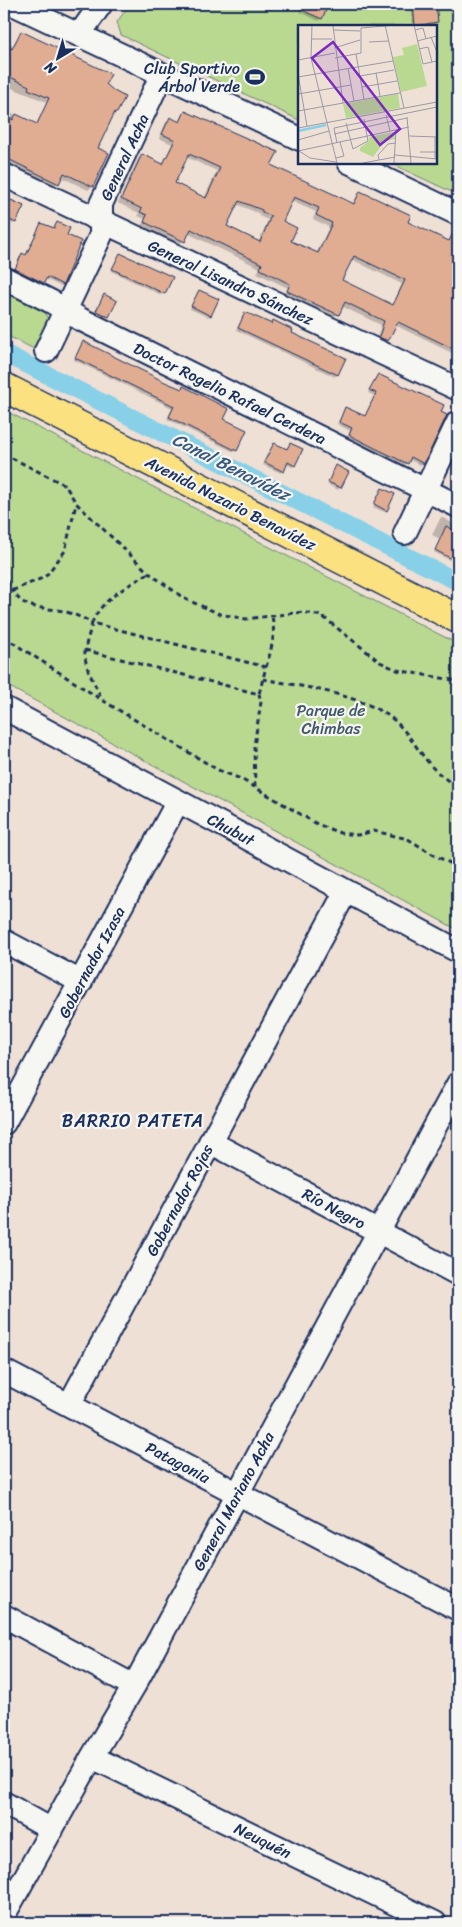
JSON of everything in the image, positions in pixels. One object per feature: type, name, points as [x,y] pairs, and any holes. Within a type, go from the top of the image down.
[{"type":"main road","name":"Avenida Nazario Benavídez","points":[[4,387],[458,619]]},
{"type":"street","points":[[13,4],[298,138]]},
{"type":"street","points":[[79,35],[101,4]]},
{"type":"street","name":"General Acha","points":[[46,351],[101,235],[101,204],[162,74]]},
{"type":"street","points":[[353,164],[458,214]]},
{"type":"street","name":"General Lisandro Sánchez","points":[[4,175],[458,389]]},
{"type":"street","name":"Doctor Rogelio Rafael Cerdera","points":[[4,278],[80,319],[458,506]]},
{"type":"street","points":[[405,533],[458,422]]},
{"type":"street","name":"Chubut","points":[[4,708],[458,951]]},
{"type":"street","name":"Gobernador Izasa","points":[[4,1123],[178,800]]},
{"type":"street","name":"Gobernador Rojas","points":[[69,1405],[346,891]]},
{"type":"street","points":[[4,941],[81,982]]},
{"type":"street","name":"General Mariano Acha","points":[[4,1915],[134,1686],[458,1084]]},
{"type":"street","name":"Río Negro","points":[[210,1142],[458,1274]]},
{"type":"street","name":"Patagonia","points":[[4,1371],[458,1609]]},
{"type":"street","points":[[4,1616],[134,1686]]},
{"type":"street","name":"Neuquén","points":[[92,1757],[435,1923]]},
{"type":"street","points":[[4,1803],[52,1830]]},
{"type":"path","points":[[4,454],[65,485],[76,503],[149,573],[185,599],[220,614],[246,619],[303,612],[322,616],[380,662],[397,670],[458,681]]},
{"type":"path","points":[[4,594],[45,577],[64,551],[73,524],[76,503]]},
{"type":"path","points":[[4,572],[12,591],[19,598],[43,610],[50,609],[64,612],[92,623],[266,667]]},
{"type":"path","points":[[102,700],[90,674],[85,650],[95,614],[124,588],[149,573]]},
{"type":"path","points":[[255,788],[254,746],[261,702],[259,694],[275,626],[272,617]]},
{"type":"path","points":[[4,637],[102,700],[218,770],[241,779],[317,824],[340,833],[358,835],[374,831],[408,839],[458,867]]},
{"type":"path","points":[[85,650],[259,694]]},
{"type":"path","points":[[263,679],[339,696],[376,709],[393,720],[409,736],[434,769],[458,788]]},
{"type":"green space","name":"Club Sportivo Árbol Verde","points":[[130,4],[458,4],[458,195],[392,164],[437,164],[437,25],[298,25],[298,120],[121,35],[117,22]]},
{"type":"green space","points":[[4,290],[44,309],[49,323],[36,350],[4,334]]},
{"type":"green space","name":"Parque de Chimbas","points":[[4,410],[458,644],[458,930],[4,684]]},
{"type":"building","points":[[288,4],[329,4],[322,19]]},
{"type":"building","points":[[413,4],[436,4],[438,22],[415,25]]},
{"type":"building","points":[[21,31],[111,74],[106,84],[125,97],[117,113],[115,112],[98,148],[109,153],[93,187],[64,173],[59,184],[4,157],[4,115],[13,120],[16,114],[37,124],[49,98],[28,89],[29,86],[4,74],[4,45],[12,49]]},
{"type":"building","points":[[185,111],[278,152],[271,165],[354,204],[360,191],[411,215],[408,222],[449,241],[456,227],[458,227],[458,351],[398,322],[388,341],[379,337],[384,321],[345,302],[339,315],[287,291],[290,284],[260,269],[262,264],[191,229],[185,242],[144,222],[147,215],[140,212],[142,209],[121,199],[142,154],[163,164],[175,140],[162,134],[170,117],[180,122]],"holes":[[[189,154],[220,168],[206,198],[175,183]],[[294,197],[319,208],[316,215],[332,223],[318,253],[291,241],[297,228],[283,221]],[[239,201],[262,210],[262,212],[271,216],[260,242],[227,226]],[[354,256],[405,280],[393,305],[342,280]]]},
{"type":"building","points":[[11,200],[24,206],[16,223],[4,217]]},
{"type":"building","points":[[57,222],[70,228],[67,235],[81,241],[63,285],[47,277],[44,283],[15,269],[22,253],[26,255],[41,223],[54,228]]},
{"type":"building","points":[[120,253],[173,277],[165,294],[112,269]]},
{"type":"building","points":[[199,290],[219,299],[211,316],[191,306]]},
{"type":"building","points":[[104,294],[117,301],[109,317],[96,311]]},
{"type":"building","points":[[245,312],[272,324],[273,320],[293,330],[292,333],[346,358],[338,375],[238,328]]},
{"type":"building","points":[[83,341],[165,382],[182,389],[183,386],[229,409],[224,419],[247,430],[237,451],[169,417],[174,406],[75,358]]},
{"type":"building","points":[[378,374],[444,405],[441,412],[447,415],[424,464],[411,457],[408,464],[375,448],[349,435],[352,428],[339,422],[345,407],[365,416],[376,393],[369,390]]},
{"type":"building","points":[[274,443],[287,449],[290,443],[303,449],[295,466],[288,462],[284,472],[264,462]]},
{"type":"building","points":[[336,465],[349,472],[341,488],[328,482]]},
{"type":"building","points":[[382,488],[395,494],[387,511],[374,504]]},
{"type":"building","points":[[446,526],[458,533],[458,562],[435,550]]},
{"type":"waterway","name":"Canal Benavídez","points":[[4,353],[458,582]]},
{"type":"place","name":"Club Sportivo Árbol Verde","points":[[255,77]]},
{"type":"district","name":"BARRIO PATETA","points":[[133,1121]]}]
